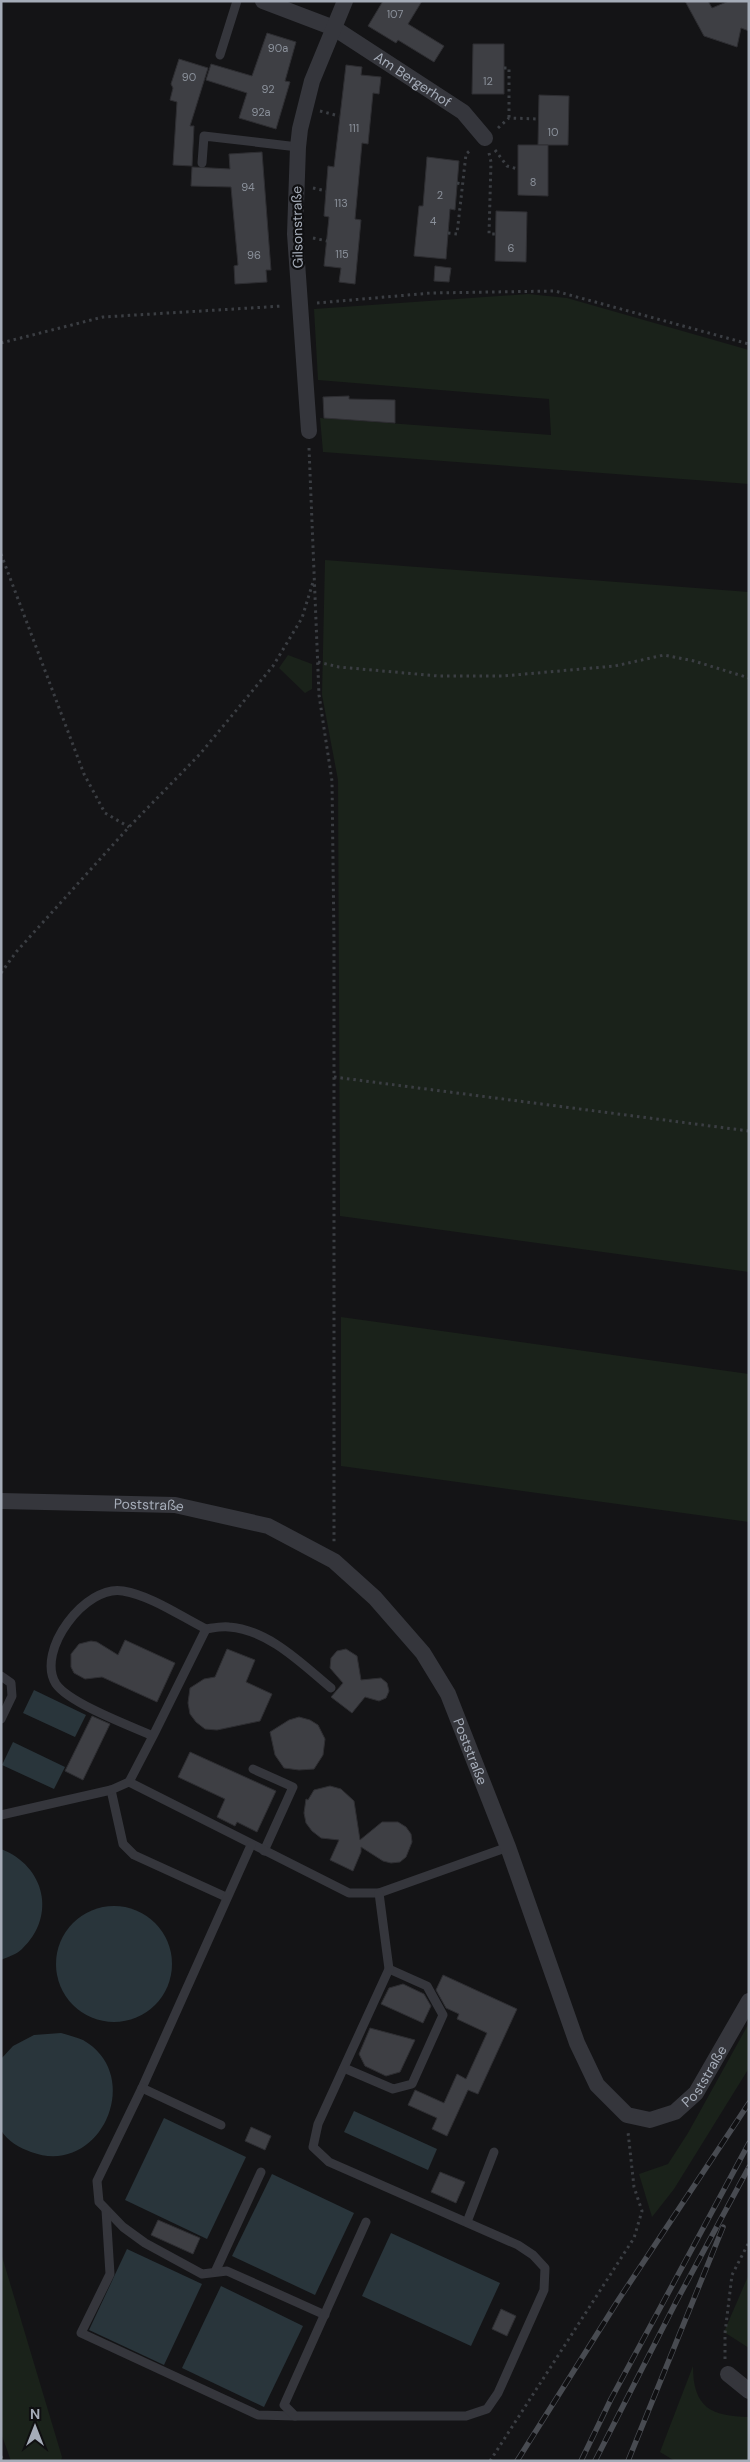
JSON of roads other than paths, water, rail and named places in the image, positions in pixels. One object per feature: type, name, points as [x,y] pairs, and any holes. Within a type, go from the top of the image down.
[{"type":"street","points":[[263,1],[334,28]]},
{"type":"street","name":"Gilsonstraße","points":[[309,431],[295,234],[298,148],[300,129],[312,81],[345,1]]},
{"type":"street","name":"Am Bergerhof","points":[[334,28],[463,112],[485,138]]},
{"type":"street","name":"Poststraße","points":[[1,1501],[175,1505],[268,1526],[334,1561],[375,1598],[423,1653],[448,1694],[508,1847],[577,2043],[597,2085],[627,2115],[650,2120],[675,2112],[696,2094],[749,2001]]},
{"type":"street","points":[[728,2374],[749,2391]]},
{"type":"lane","points":[[220,55],[237,1]]},
{"type":"lane","points":[[202,163],[204,136],[298,148]]},
{"type":"lane","points":[[153,1736],[68,1697],[56,1684],[52,1666],[54,1647],[64,1626],[81,1608],[102,1594],[121,1590],[142,1596],[206,1629],[228,1627],[242,1629],[290,1653],[331,1688]]},
{"type":"lane","points":[[2,1814],[111,1790],[129,1782],[206,1629]]},
{"type":"lane","points":[[1,1676],[10,1683],[12,1696],[1,1719]]},
{"type":"lane","points":[[253,1769],[292,1787],[264,1851]]},
{"type":"lane","points":[[129,1782],[349,1893],[379,1893],[508,1847]]},
{"type":"lane","points":[[111,1790],[123,1844],[134,1855],[226,1897]]},
{"type":"lane","points":[[251,1845],[226,1897],[142,2088],[97,2181],[99,2202],[123,2227],[146,2243],[202,2274],[216,2270],[227,2271],[325,2315]]},
{"type":"lane","points":[[106,2210],[110,2274],[81,2333],[258,2415],[466,2416],[488,2409],[498,2393],[544,2290],[545,2268],[533,2255],[518,2245],[329,2162],[314,2147],[318,2124],[389,1969],[379,1893]]},
{"type":"lane","points":[[344,2068],[393,2089],[412,2084],[443,2015],[427,1986],[389,1969]]},
{"type":"lane","points":[[142,2088],[221,2125]]},
{"type":"lane","points":[[467,2222],[494,2152]]},
{"type":"lane","points":[[216,2270],[261,2172]]},
{"type":"lane","points":[[295,2416],[284,2405],[366,2222]]},
{"type":"railway","points":[[517,2461],[619,2299],[749,2103]]},
{"type":"railway","points":[[581,2461],[611,2399],[749,2143]]},
{"type":"railway","points":[[595,2461],[676,2302],[749,2167]]},
{"type":"railway","points":[[628,2461],[723,2227]]}]
